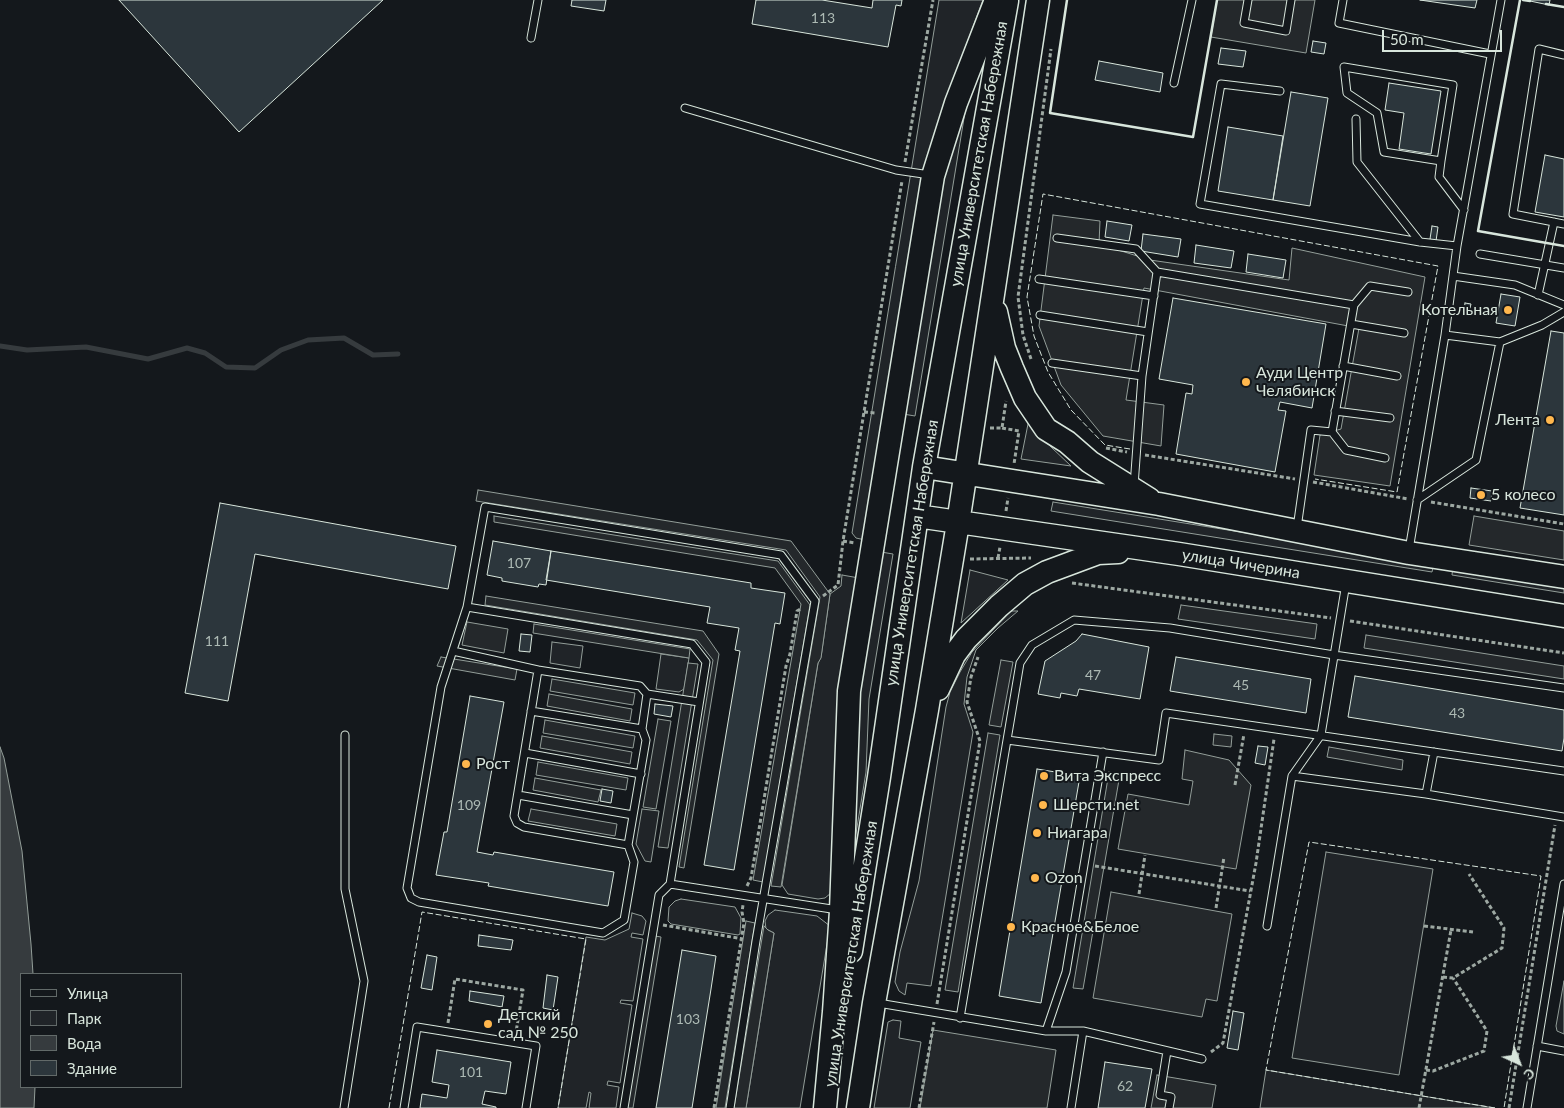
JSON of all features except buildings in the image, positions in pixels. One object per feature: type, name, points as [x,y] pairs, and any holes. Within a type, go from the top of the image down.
[{"type":"main road","points":[[825,1108],[841,911],[849,691],[933,176],[956,103],[996,0]]},
{"type":"main road","name":"улица Университетская Набережная","points":[[825,1108],[879,777],[924,467],[1007,0]]},
{"type":"main road","name":"улица Университетская Набережная","points":[[858,1108],[874,1003],[928,710],[993,301],[1038,0]]},
{"type":"main road","points":[[993,301],[1004,348],[1012,368],[1025,398],[1046,429],[1067,442],[1090,462],[1159,504]]},
{"type":"main road","points":[[924,467],[1159,504],[1409,553],[1564,577]]},
{"type":"main road","name":"улица Чичерина","points":[[917,516],[1346,580],[1564,616]]},
{"type":"main road","points":[[928,710],[954,655],[966,639],[1018,590],[1048,572],[1098,553],[1156,551]]},
{"type":"lane","points":[[531,38],[538,0]]},
{"type":"lane","points":[[1174,83],[1192,0]]},
{"type":"lane","points":[[1248,0],[1244,23],[1286,32],[1291,0]]},
{"type":"lane","points":[[1343,0],[1339,23],[1490,54]]},
{"type":"lane","points":[[1409,553],[1457,246],[1501,0]]},
{"type":"lane","points":[[1564,54],[1539,49],[1513,214],[1564,224]]},
{"type":"lane","points":[[1441,161],[1384,152],[1377,113],[1347,92],[1344,67],[1453,84],[1439,177],[1464,210]]},
{"type":"lane","points":[[1280,91],[1221,84],[1200,204],[1420,242],[1457,246]]},
{"type":"lane","points":[[684,108],[904,171],[933,176]]},
{"type":"lane","points":[[1356,119],[1357,162],[1420,242]]},
{"type":"lane","points":[[1538,295],[1554,222]]},
{"type":"lane","points":[[1057,238],[1136,249],[1157,272],[1354,305]]},
{"type":"lane","points":[[1480,254],[1564,268]]},
{"type":"lane","points":[[1133,489],[1142,376],[1157,272]]},
{"type":"lane","points":[[1453,276],[1515,285],[1564,305]]},
{"type":"lane","points":[[1039,279],[1154,296]]},
{"type":"lane","points":[[1332,432],[1354,305],[1370,286],[1408,292]]},
{"type":"lane","points":[[1444,336],[1500,342],[1542,325],[1564,312]]},
{"type":"lane","points":[[1040,315],[1148,332]]},
{"type":"lane","points":[[1351,324],[1404,333]]},
{"type":"lane","points":[[1417,500],[1476,460],[1500,342]]},
{"type":"lane","points":[[1052,363],[1142,376]]},
{"type":"lane","points":[[1343,366],[1397,376]]},
{"type":"lane","points":[[1336,411],[1390,418]]},
{"type":"lane","points":[[1296,531],[1311,430],[1332,432],[1346,450],[1385,458]]},
{"type":"lane","points":[[647,694],[642,729],[646,740],[628,845],[634,862],[624,920],[602,933],[419,902],[410,898],[407,888],[441,687],[467,607],[485,507],[781,555],[815,601],[756,941],[730,1108]]},
{"type":"lane","points":[[1266,926],[1292,776],[1320,736],[1346,580]]},
{"type":"lane","points":[[467,607],[692,644],[706,662],[670,884],[659,896],[624,1108]]},
{"type":"lane","points":[[960,1018],[1020,663],[1032,645],[1074,620],[1170,628],[1334,655],[1564,688]]},
{"type":"lane","points":[[452,652],[538,670],[640,686],[647,694],[699,702]]},
{"type":"lane","points":[[538,670],[514,816],[517,823],[524,827],[628,845]]},
{"type":"lane","points":[[531,711],[642,729]]},
{"type":"lane","points":[[1007,740],[1159,760],[1166,713],[1564,771]]},
{"type":"lane","points":[[344,1108],[364,982],[345,889],[345,735]]},
{"type":"lane","points":[[1046,1030],[1066,972],[1103,752]]},
{"type":"lane","points":[[1426,794],[1434,752]]},
{"type":"lane","points":[[525,753],[640,774]]},
{"type":"lane","points":[[1292,776],[1426,794],[1560,817]]},
{"type":"lane","points":[[518,795],[633,814]]},
{"type":"lane","points":[[670,884],[841,911]]},
{"type":"lane","points":[[1527,1108],[1564,884]]},
{"type":"lane","points":[[874,1003],[1046,1030],[1083,1031],[1202,1059]]},
{"type":"lane","points":[[404,1108],[417,1028],[536,1046],[526,1108]]},
{"type":"lane","points":[[1071,1108],[1083,1031]]},
{"type":"lane","points":[[1537,1046],[1564,1051]]},
{"type":"lane","points":[[1167,1051],[1160,1095],[1171,1098],[1169,1108]]},
{"type":"path","points":[[872,545],[843,542],[933,0]]},
{"type":"path","points":[[1032,362],[1023,335],[1018,297],[1053,40]]},
{"type":"path","points":[[1100,447],[1564,524]]},
{"type":"path","points":[[951,560],[1041,558],[1048,572]]},
{"type":"path","points":[[1069,582],[1340,619],[1564,654]]},
{"type":"path","points":[[919,1108],[980,741],[967,702],[971,677],[979,652]]},
{"type":"path","points":[[1235,785],[1245,725]]},
{"type":"path","points":[[1202,1059],[1223,1043],[1256,863],[1275,729]]},
{"type":"path","points":[[1509,1108],[1560,817]]},
{"type":"path","points":[[1139,894],[1145,855]]},
{"type":"path","points":[[1216,908],[1224,857]]},
{"type":"path","points":[[1084,864],[1250,891]]},
{"type":"path","points":[[1443,977],[1452,978],[1502,948],[1504,928],[1468,874]]},
{"type":"path","points":[[654,924],[756,941]]},
{"type":"path","points":[[1424,926],[1473,932]]},
{"type":"path","points":[[1419,1108],[1451,930]]},
{"type":"path","points":[[1426,1070],[1432,1071],[1484,1051],[1487,1031],[1452,978]]},
{"type":"path","points":[[446,1032],[455,979],[523,990],[514,1043]]},
{"type":"green space","points":[[939,0],[983,0],[931,146],[865,540],[856,538],[852,533]]},
{"type":"green space","points":[[966,106],[915,416],[903,414],[942,175]]},
{"type":"green space","points":[[1029,419],[1050,446],[1071,466],[1021,459]]},
{"type":"green space","points":[[1053,502],[1434,563],[1432,572],[1051,511]]},
{"type":"green space","points":[[881,552],[893,554],[869,699],[866,772],[851,864],[857,695]]},
{"type":"green space","points":[[1453,566],[1564,584],[1564,593],[1452,575]]},
{"type":"green space","points":[[970,570],[1008,580],[961,623]]},
{"type":"green space","points":[[842,575],[859,578],[831,893],[825,898],[818,899],[788,894],[782,885],[830,594],[841,586]]},
{"type":"green space","points":[[1011,611],[1018,611],[976,650],[967,677],[964,704],[973,732],[931,986],[907,983],[905,995],[899,991],[895,982],[900,952],[919,881],[946,707],[950,692],[972,652]]},
{"type":"green space","points":[[552,642],[583,646],[580,668],[550,663]]},
{"type":"green space","points":[[661,654],[689,658],[684,689],[679,692],[656,689]]},
{"type":"green space","points":[[642,809],[659,811],[651,862],[645,861],[636,844]]},
{"type":"green space","points":[[1326,852],[1433,869],[1399,1075],[1292,1058]]},
{"type":"green space","points":[[681,899],[735,907],[741,918],[740,934],[671,924],[668,921],[669,907],[675,901]]},
{"type":"green space","points":[[775,910],[817,916],[830,926],[800,1108],[746,1108],[774,933],[766,929],[765,921],[768,915]]},
{"type":"green space","points":[[632,913],[642,916],[646,921],[643,935],[632,933],[631,937],[643,939],[633,1001],[621,1000],[620,1003],[632,1005],[620,1083],[608,1081],[607,1085],[619,1087],[616,1108],[589,1108],[591,1093],[589,1092],[586,1108],[558,1108],[586,937],[605,940],[629,929]]},
{"type":"green space","points":[[1564,981],[1564,1034],[1557,1031],[1556,1026]]},
{"type":"green space","points":[[893,1020],[901,1021],[899,1038],[921,1042],[910,1108],[874,1108],[888,1022]]},
{"type":"green space","points":[[1266,1070],[1380,1089],[1495,1108],[1260,1108]]},
{"type":"shaded area","points":[[1217,0],[1315,0],[1306,53],[1211,37]]},
{"type":"shaded area","points":[[1053,215],[1100,221],[1099,244],[1150,260],[1289,280],[1292,248],[1425,277],[1390,486],[1314,475],[1320,435],[1341,429],[1359,328],[1144,288],[1126,400],[1164,405],[1161,446],[1103,436],[1061,385],[1039,326]]},
{"type":"shaded area","points":[[478,490],[791,541],[830,594],[821,658],[818,663],[781,887],[771,886],[820,597],[786,550],[476,501]]},
{"type":"shaded area","points":[[494,516],[778,561],[810,605],[763,882],[753,880],[801,604],[775,568],[494,522]]},
{"type":"shaded area","points":[[1474,516],[1564,531],[1564,560],[1469,545]]},
{"type":"shaded area","points":[[486,596],[703,631],[719,654],[684,868],[679,867],[713,660],[697,640],[485,605]]},
{"type":"shaded area","points":[[1181,605],[1317,624],[1315,639],[1178,619]]},
{"type":"shaded area","points":[[467,622],[508,629],[504,653],[462,645]]},
{"type":"shaded area","points":[[534,624],[690,649],[689,658],[533,633]]},
{"type":"shaded area","points":[[1366,635],[1564,666],[1564,679],[1364,648]]},
{"type":"shaded area","points":[[441,657],[517,669],[515,680],[437,666]]},
{"type":"shaded area","points":[[1001,660],[1013,662],[1001,727],[989,725]]},
{"type":"shaded area","points":[[688,663],[698,664],[668,848],[658,847]]},
{"type":"shaded area","points":[[552,679],[635,693],[633,705],[550,691]]},
{"type":"shaded area","points":[[549,694],[632,709],[630,721],[547,706]]},
{"type":"shaded area","points":[[658,719],[671,721],[656,809],[643,807]]},
{"type":"shaded area","points":[[545,720],[635,736],[633,748],[543,733]]},
{"type":"shaded area","points":[[988,733],[1000,735],[958,992],[945,990]]},
{"type":"shaded area","points":[[1214,734],[1232,736],[1231,747],[1213,745]]},
{"type":"shaded area","points":[[542,736],[632,752],[630,764],[540,748]]},
{"type":"shaded area","points":[[1329,747],[1403,760],[1402,770],[1327,757]]},
{"type":"shaded area","points":[[1185,750],[1229,760],[1251,785],[1236,869],[1118,849],[1128,794],[1189,805],[1193,781],[1182,779]]},
{"type":"shaded area","points":[[538,762],[628,778],[626,790],[536,775]]},
{"type":"shaded area","points":[[1109,772],[1120,774],[1083,989],[1073,988]]},
{"type":"shaded area","points":[[535,778],[601,790],[598,802],[533,790]]},
{"type":"shaded area","points":[[531,809],[617,824],[615,836],[528,821]]},
{"type":"shaded area","points":[[1111,892],[1232,914],[1217,1001],[1206,999],[1202,1017],[1093,998]]},
{"type":"shaded area","points":[[746,921],[755,923],[725,1108],[716,1108]]},
{"type":"shaded area","points":[[764,926],[774,933],[746,1108],[734,1108]]},
{"type":"shaded area","points":[[655,936],[661,937],[633,1108],[627,1108]]},
{"type":"shaded area","points":[[933,1030],[1056,1050],[1047,1108],[920,1108]]},
{"type":"shaded area","points":[[1157,1075],[1216,1085],[1212,1108],[1151,1108]]},
{"type":"water","points":[[0,747],[4,758],[22,851],[33,973],[20,973],[20,1088],[35,1088],[34,1108],[0,1108]]},
{"type":"waterway","points":[[0,346],[27,350],[86,347],[148,359],[187,348],[205,353],[226,367],[255,368],[281,350],[308,340],[344,338],[373,355],[398,354]]},
{"type":"fence","points":[[1130,449],[1105,445],[1071,410],[1048,372],[1034,336],[1027,297],[1043,194],[1438,266],[1397,492],[1315,479]]},
{"type":"fence","points":[[1495,1108],[1266,1070],[1309,842],[1541,876],[1504,1108]]},
{"type":"fence","points":[[389,1108],[422,912],[586,939],[558,1108]]},
{"type":"wall","points":[[1067,0],[1050,113],[1193,137],[1217,0]]},
{"type":"wall","points":[[1520,0],[1478,231],[1564,246]]},
{"type":"wall","points":[[1523,0],[1530,1]]},
{"type":"wall","points":[[1546,4],[1564,7]]},
{"type":"place","name":"Котельная","points":[[1508,310]]},
{"type":"place","name":"Ауди Центр Челябинск","points":[[1246,382]]},
{"type":"place","name":"Лента","points":[[1550,420]]},
{"type":"place","name":"5 колесо","points":[[1481,495]]},
{"type":"place","name":"Рост","points":[[466,764]]},
{"type":"place","name":"Вита Экспресс","points":[[1044,776]]},
{"type":"place","name":"Шерсти.net","points":[[1043,805]]},
{"type":"place","name":"Ниагара","points":[[1037,833]]},
{"type":"place","name":"Ozon","points":[[1035,878]]},
{"type":"place","name":"Красное&Белое","points":[[1011,927]]},
{"type":"place","name":"Детский сад № 250","points":[[488,1024]]}]
